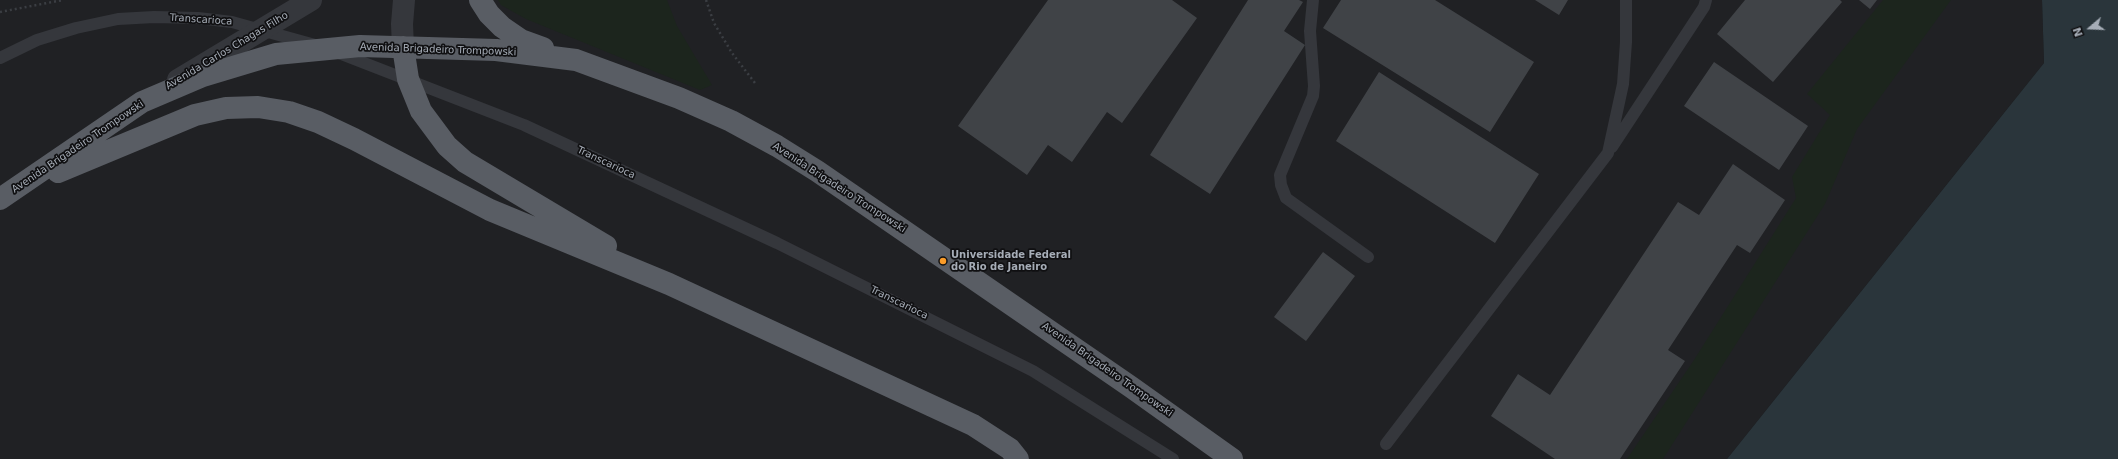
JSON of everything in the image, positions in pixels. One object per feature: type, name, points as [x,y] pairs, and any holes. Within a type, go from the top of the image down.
[{"type":"highway","points":[[480,0],[489,14],[520,40],[576,60]]},
{"type":"highway","name":"Avenida Brigadeiro Trompowski","points":[[0,200],[142,102],[203,76],[276,54],[360,46],[496,50],[576,60],[679,98],[731,121],[776,146],[817,171],[1131,387],[1232,459]]},
{"type":"highway","points":[[402,47],[408,79],[421,111],[447,146],[465,162],[669,284]]},
{"type":"highway","points":[[19,188],[195,115],[226,108],[258,108],[281,111],[318,122],[348,136],[490,210],[669,284],[973,425],[1010,448],[1018,459]]},
{"type":"street","name":"Avenida Carlos Chagas Filho","points":[[142,102],[260,29],[298,9],[311,0]]},
{"type":"street","points":[[402,47],[404,0]]},
{"type":"lane","points":[[1313,0],[1310,31],[1314,86],[1313,96],[1280,175],[1281,185],[1286,198],[1368,257]]},
{"type":"lane","points":[[1608,153],[1623,84],[1626,42],[1626,0]]},
{"type":"lane","points":[[1386,444],[1608,153],[1704,7],[1706,0]]},
{"type":"lane","name":"Transcarioca","points":[[0,58],[37,40],[76,28],[118,19],[198,18],[232,22],[328,49],[524,125],[785,246],[1034,370],[1173,459]]},
{"type":"path","points":[[0,12],[63,0]]},
{"type":"path","points":[[706,0],[714,23],[732,53],[755,83]]},
{"type":"shaded area","name":"Universidade Federal do Rio de Janeiro","points":[[0,0],[2042,0],[2044,63],[1727,459],[0,459]]},
{"type":"shaded area","points":[[498,0],[667,0],[677,26],[712,85],[700,90],[526,19],[501,5]]},
{"type":"shaded area","points":[[1883,0],[1951,0],[1857,129],[1825,204],[1663,459],[1627,459],[1694,360],[1796,198],[1792,177],[1830,115],[1807,94]]},
{"type":"shaded area","points":[[2042,0],[2118,0],[2118,459],[1727,459],[2044,63]]},
{"type":"building","points":[[1048,0],[1172,0],[1197,18],[1122,123],[1107,112],[1072,162],[1048,145],[1027,175],[958,126]]},
{"type":"building","points":[[1248,0],[1299,0],[1303,2],[1284,31],[1305,45],[1210,194],[1150,155]]},
{"type":"building","points":[[1341,0],[1435,0],[1534,62],[1490,132],[1323,28]]},
{"type":"building","points":[[1535,0],[1568,0],[1559,15]]},
{"type":"building","points":[[1745,0],[1840,0],[1842,2],[1773,82],[1717,34]]},
{"type":"building","points":[[1859,0],[1877,0],[1870,9]]},
{"type":"building","points":[[1714,62],[1808,126],[1779,170],[1684,106]]},
{"type":"building","points":[[1379,72],[1539,174],[1495,243],[1336,141]]},
{"type":"building","points":[[1733,164],[1785,200],[1750,253],[1737,245],[1668,350],[1685,361],[1620,459],[1555,459],[1491,416],[1518,374],[1550,395],[1678,202],[1699,215]]},
{"type":"building","points":[[1323,252],[1355,276],[1306,341],[1274,317]]},
{"type":"place","name":"Universidade Federal do Rio de Janeiro","points":[[943,261]]}]
